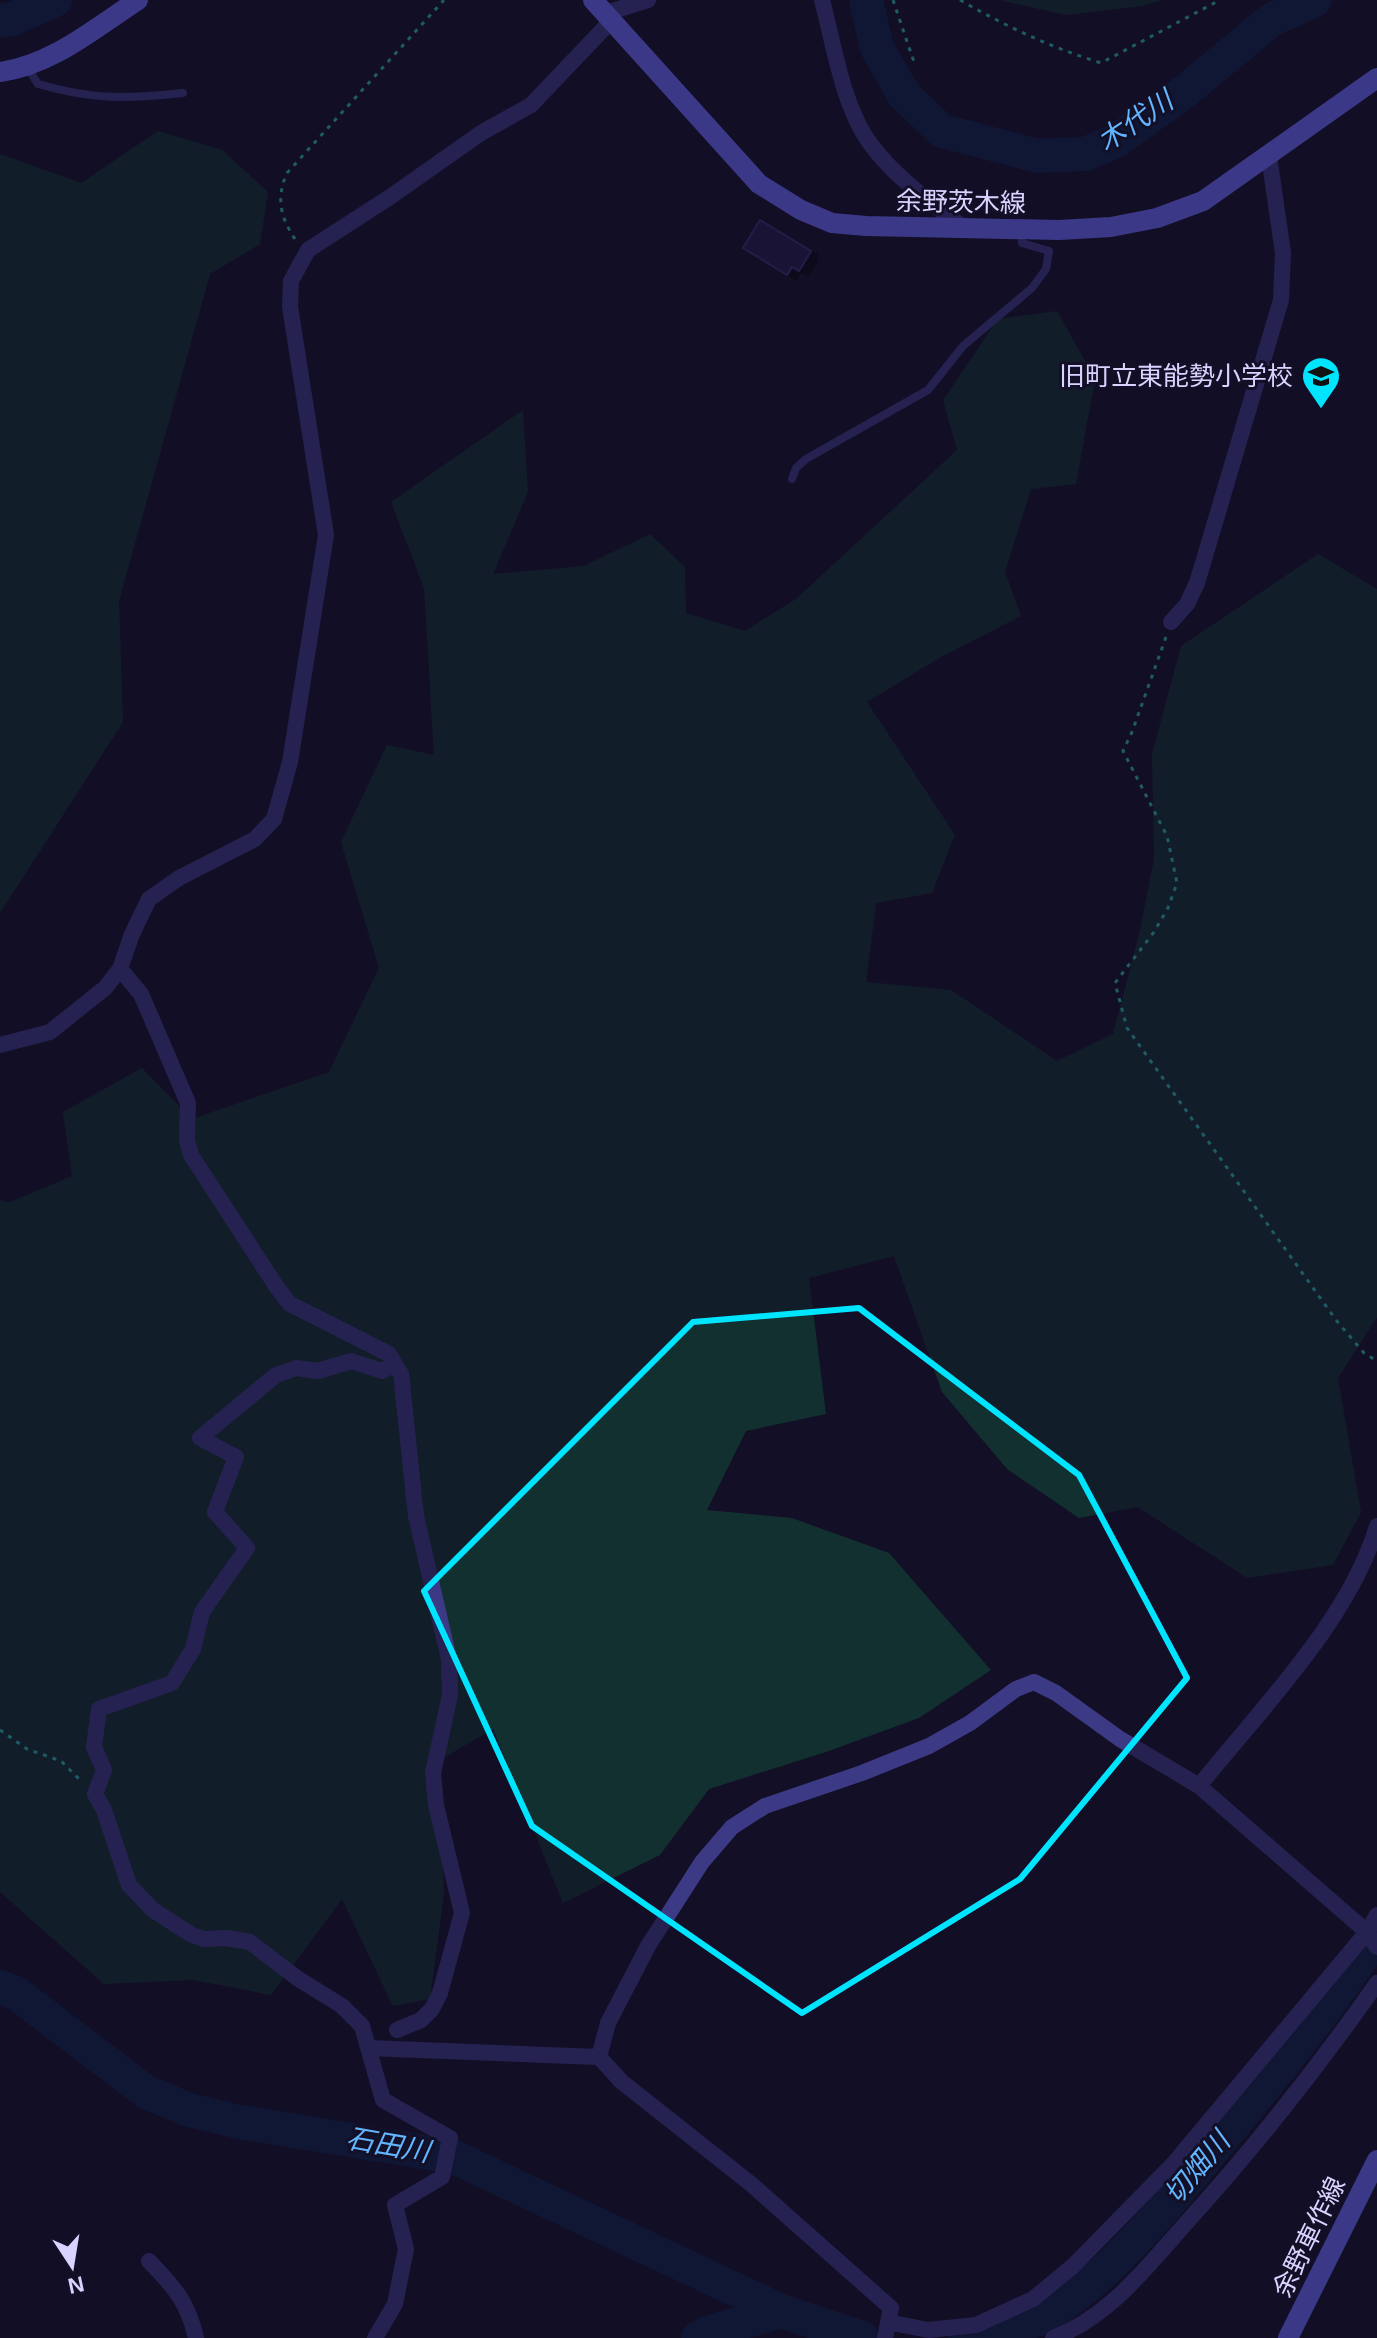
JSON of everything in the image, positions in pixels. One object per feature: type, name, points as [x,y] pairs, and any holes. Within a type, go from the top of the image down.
[{"type":"main road","points":[[0,72],[54,56],[138,0]]},
{"type":"main road","name":"余野茨木線","points":[[604,11],[759,184],[801,210],[832,223],[1021,229],[1111,227],[1157,218],[1203,201],[1377,78]]},
{"type":"main road","name":"余野車作線","points":[[1288,2338],[1377,2160]]},
{"type":"street","points":[[0,1045],[50,1032],[105,988],[120,969],[149,899],[179,878],[255,839],[274,819],[290,762],[326,535],[290,307],[291,281],[308,250],[481,133],[531,105],[604,11],[648,0]]},
{"type":"street","points":[[822,0],[855,117],[871,145],[904,180],[964,228]]},
{"type":"street","points":[[1171,622],[1187,604],[1197,583],[1281,300],[1283,253],[1269,156]]},
{"type":"street","points":[[120,969],[141,994],[188,1103],[187,1140],[191,1155],[276,1286],[290,1304],[389,1354],[401,1374],[416,1516],[449,1659],[450,1695],[433,1773],[436,1805],[462,1913],[440,1993],[432,2009],[421,2020],[397,2030]]},
{"type":"street","points":[[375,2338],[395,2304],[406,2249],[395,2205],[442,2177],[450,2138],[383,2100],[362,2026],[342,2006],[297,1978],[250,1942],[227,1938],[204,1939],[192,1935],[153,1910],[129,1885],[104,1810],[95,1794],[104,1770],[94,1747],[99,1709],[172,1683],[193,1649],[202,1612],[247,1548],[215,1512],[236,1457],[200,1438],[276,1375],[296,1368],[318,1371],[351,1361],[382,1371],[395,1364]]},
{"type":"street","points":[[1199,1786],[1313,1645],[1356,1581],[1377,1526]]},
{"type":"street","points":[[599,2057],[608,2023],[648,1946],[702,1862],[732,1827],[765,1806],[929,1746],[970,1723],[1016,1689],[1034,1682],[1056,1693],[1120,1739],[1199,1786],[1367,1932],[1377,1947]]},
{"type":"street","points":[[369,2048],[599,2057],[622,2082],[751,2184],[891,2308],[886,2330],[976,2325],[1033,2299],[1073,2266],[1175,2162],[1367,1932],[1377,1915]]},
{"type":"street","points":[[1053,2338],[1080,2333],[1132,2283],[1225,2180],[1318,2067],[1377,1983]]},
{"type":"street","points":[[149,2261],[175,2288],[191,2314],[196,2338]]},
{"type":"lane","points":[[26,66],[38,84],[76,95],[127,99],[183,93]]},
{"type":"lane","points":[[792,479],[796,468],[806,459],[928,390],[963,346],[1032,288],[1046,269],[1049,251],[1022,243],[1021,229]]},
{"type":"path","points":[[305,255],[288,229],[280,206],[280,189],[287,173],[444,0]]},
{"type":"path","points":[[893,0],[915,65]]},
{"type":"path","points":[[960,0],[1012,29],[1065,52],[1101,63],[1220,0]]},
{"type":"path","points":[[1171,622],[1123,751],[1167,836],[1177,883],[1168,908],[1154,932],[1115,983],[1127,1028],[1336,1320],[1364,1353],[1377,1361]]},
{"type":"path","points":[[0,1730],[27,1749],[61,1761],[95,1794]]},
{"type":"highlighted area","points":[[859,1308],[1079,1475],[1187,1678],[1020,1879],[802,2013],[532,1826],[424,1591],[693,1322]]},
{"type":"green space","points":[[999,0],[1163,0],[1142,6],[1066,15]]},
{"type":"green space","points":[[158,131],[222,150],[268,192],[260,244],[210,274],[119,601],[123,722],[0,913],[0,154],[81,183]]},
{"type":"green space","points":[[1057,311],[1095,379],[1076,484],[1031,489],[1005,572],[1021,616],[941,657],[867,702],[955,835],[932,893],[876,903],[866,982],[951,990],[1057,1061],[1113,1034],[1139,935],[1154,859],[1152,754],[1181,646],[1318,554],[1377,589],[1377,1317],[1338,1378],[1361,1512],[1333,1565],[1247,1578],[1138,1507],[1079,1518],[1007,1469],[942,1392],[894,1256],[809,1278],[826,1414],[746,1431],[707,1510],[792,1518],[889,1553],[991,1670],[919,1718],[826,1752],[709,1789],[660,1855],[563,1903],[493,1729],[438,1761],[444,1894],[430,1999],[393,2006],[342,1899],[271,1995],[193,1980],[104,1984],[0,1892],[0,1200],[8,1203],[72,1176],[63,1112],[142,1068],[192,1119],[329,1072],[379,968],[341,842],[387,745],[434,755],[424,588],[391,502],[523,410],[528,492],[493,574],[584,566],[650,534],[685,567],[686,613],[745,631],[796,599],[957,450],[943,400],[998,319]]},
{"type":"building","points":[[760,220],[811,251],[799,271],[792,267],[787,275],[743,248]]},
{"type":"waterway","name":"木代川","points":[[0,21],[12,19],[55,0]]},
{"type":"waterway","name":"木代川","points":[[866,0],[877,48],[904,95],[942,131],[1038,156],[1085,154],[1116,141],[1184,92],[1271,20],[1315,0]]},
{"type":"waterway","name":"切畑川","points":[[965,2338],[1037,2320],[1079,2292],[1120,2256],[1276,2073],[1339,1991],[1377,1934]]},
{"type":"waterway","name":"石田川","points":[[0,1987],[16,1993],[146,2092],[189,2110],[240,2122],[454,2157],[781,2311],[862,2338]]},
{"type":"waterway","name":"切畑川","points":[[698,2338],[781,2311]]},
{"type":"place","name":"旧町立東能勢小学校","points":[[1321,410]]}]
